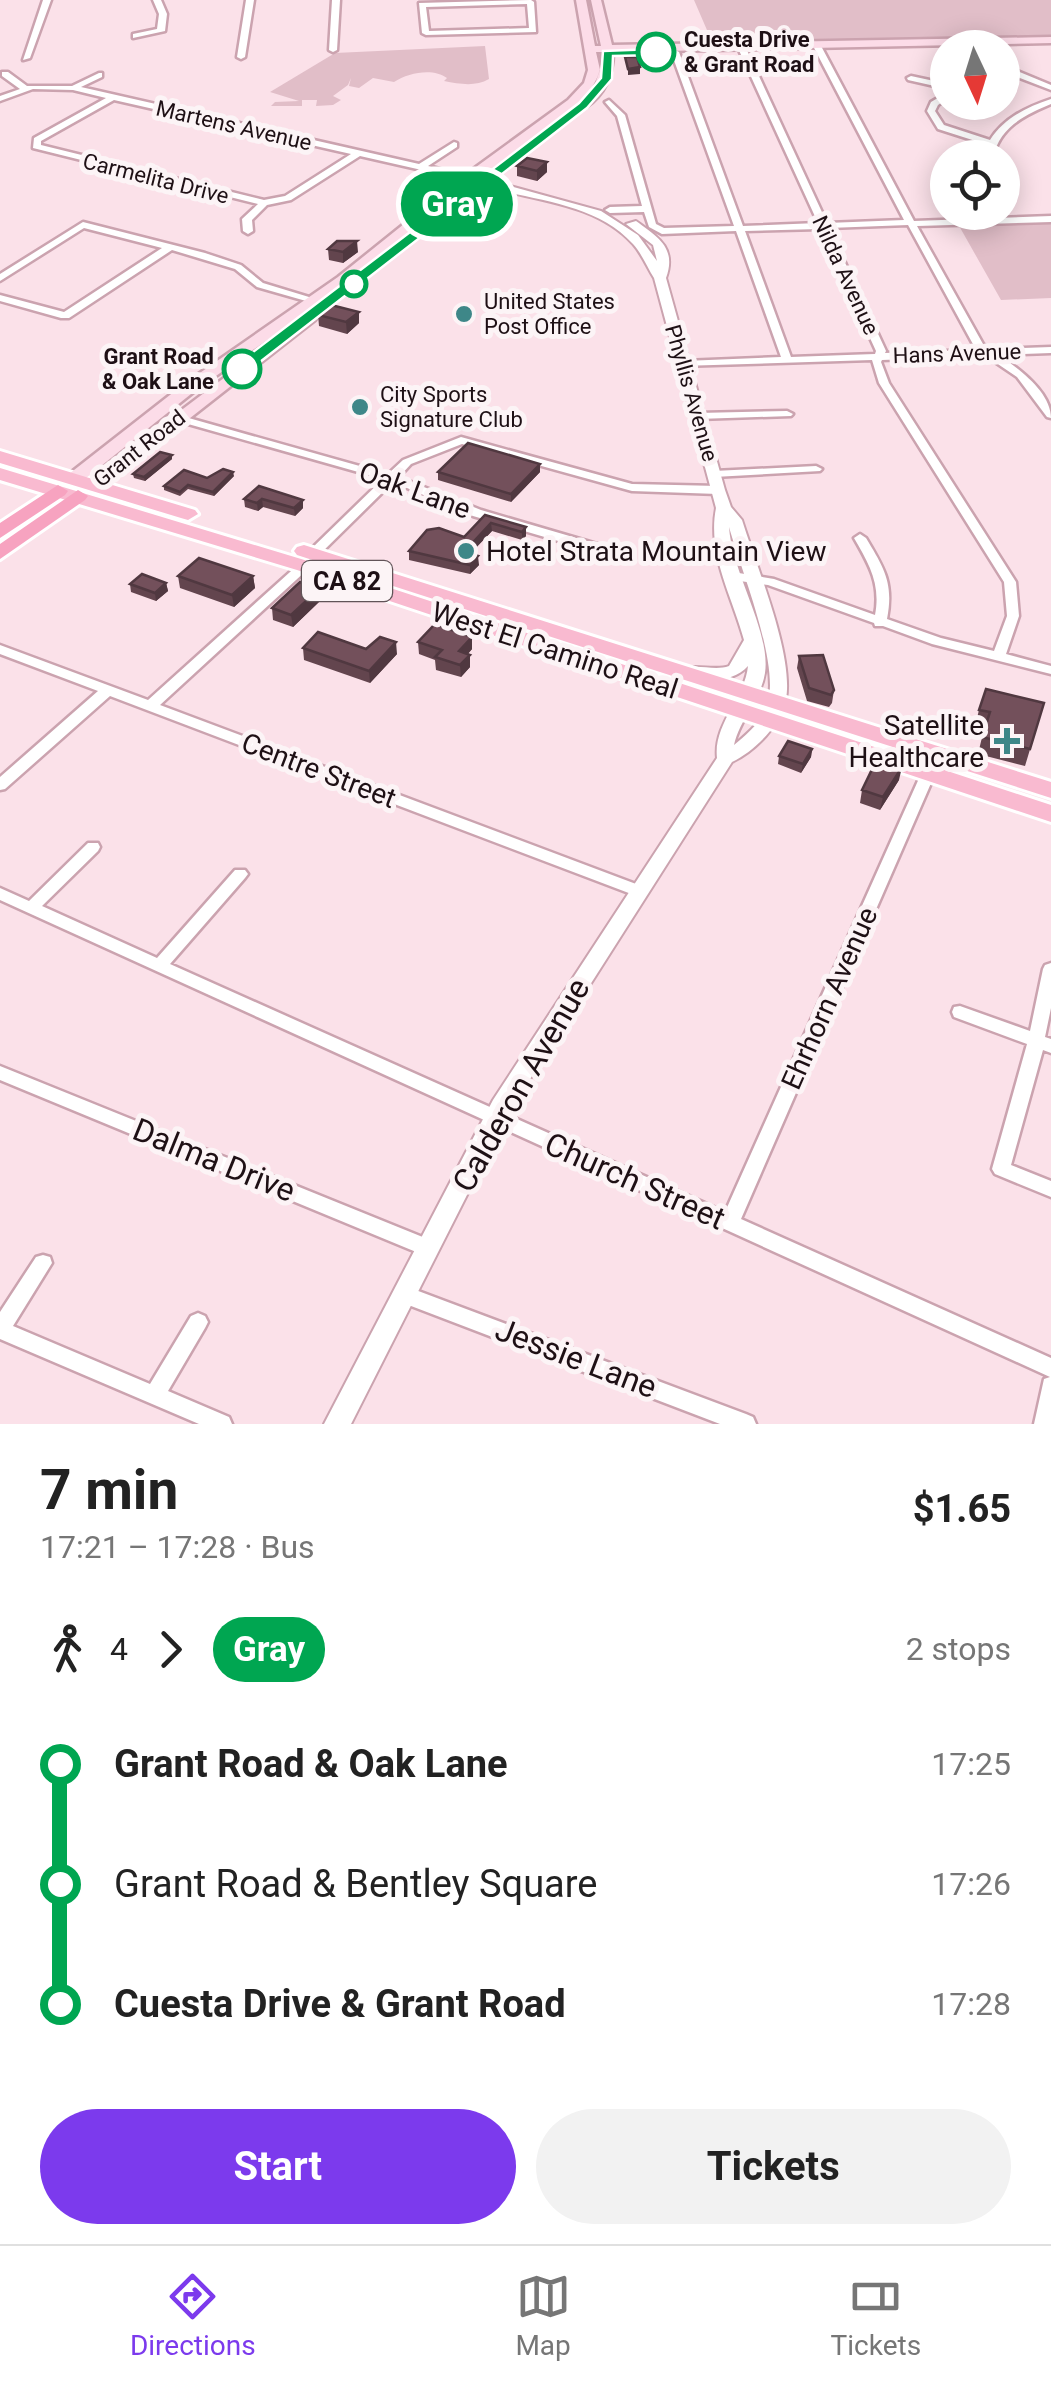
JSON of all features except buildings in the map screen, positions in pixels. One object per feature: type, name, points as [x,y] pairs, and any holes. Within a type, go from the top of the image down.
[{"type":"highway","points":[[0,532],[76,487]]},
{"type":"highway","points":[[0,554],[76,487]]},
{"type":"main road","points":[[581,0],[600,51]]},
{"type":"main road","points":[[596,0],[600,51]]},
{"type":"main road","points":[[1020,44],[1051,43]]},
{"type":"main road","points":[[600,51],[930,45]]},
{"type":"main road","points":[[600,51],[742,48]]},
{"type":"main road","name":"Grant Road","points":[[76,487],[600,89],[610,72],[600,51]]},
{"type":"main road","points":[[271,327],[287,308],[279,299]]},
{"type":"main road","name":"Grant Road","points":[[179,406],[271,327],[316,305]]},
{"type":"main road","name":"CA 82","points":[[0,458],[76,487]]},
{"type":"main road","name":"CA 82","points":[[0,474],[76,487]]},
{"type":"main road","name":"West El Camino Real","points":[[76,487],[771,711],[1051,790]]},
{"type":"main road","name":"West El Camino Real","points":[[308,560],[679,671],[747,703]]},
{"type":"main road","name":"West El Camino Real","points":[[771,711],[928,774],[1051,814]]},
{"type":"main road","points":[[1023,804],[1051,805]]},
{"type":"street","points":[[26,58],[47,0]]},
{"type":"street","points":[[136,36],[161,31],[163,14],[157,0]]},
{"type":"street","points":[[241,57],[250,0]]},
{"type":"street","points":[[333,50],[336,0]]},
{"type":"street","points":[[478,1],[530,2],[533,30],[426,33],[422,4],[478,1]]},
{"type":"street","points":[[817,46],[978,345],[1022,375],[1051,416]]},
{"type":"street","name":"Nilda Avenue","points":[[742,48],[881,351],[876,362],[884,383],[1010,582],[1013,616],[998,657]]},
{"type":"street","points":[[675,52],[788,360]]},
{"type":"street","points":[[5,74],[25,88]]},
{"type":"street","points":[[73,88],[99,75]]},
{"type":"street","points":[[1020,75],[1051,88]]},
{"type":"street","points":[[912,78],[930,84]]},
{"type":"street","name":"Martens Avenue","points":[[0,99],[25,88],[73,88],[479,180]]},
{"type":"street","name":"Carmelita Drive","points":[[114,98],[37,140],[36,146],[264,203],[288,198],[358,153]]},
{"type":"street","points":[[993,140],[1008,123],[1051,101]]},
{"type":"street","points":[[609,102],[622,115],[652,225],[661,237]]},
{"type":"street","points":[[937,120],[941,127],[981,140]]},
{"type":"street","points":[[420,167],[454,145]]},
{"type":"street","points":[[479,180],[610,210],[647,209]]},
{"type":"street","name":"Phyllis Avenue","points":[[479,180],[598,214],[636,239],[660,278],[724,508],[720,534],[742,577],[776,667],[771,711]]},
{"type":"street","points":[[248,230],[247,219],[264,203]]},
{"type":"street","points":[[610,210],[661,237],[738,228],[930,221]]},
{"type":"street","points":[[1020,217],[1051,219]]},
{"type":"street","points":[[0,278],[83,225],[238,267],[260,285],[316,305]]},
{"type":"street","name":"Phyllis Avenue","points":[[660,278],[664,266],[661,237]]},
{"type":"street","points":[[0,298],[65,316],[170,247]]},
{"type":"street","points":[[238,267],[253,288],[279,299],[316,305]]},
{"type":"street","name":"Hans Avenue","points":[[684,364],[1051,350]]},
{"type":"street","name":"Oak Lane","points":[[179,406],[204,424],[388,478],[435,493],[477,513],[627,557]]},
{"type":"street","points":[[698,416],[786,414]]},
{"type":"street","points":[[150,706],[308,560],[388,478],[414,458],[461,440],[632,487],[816,470]]},
{"type":"street","points":[[860,538],[884,579],[886,600],[880,623]]},
{"type":"street","points":[[742,577],[880,623],[1051,670]]},
{"type":"street","name":"Phyllis Avenue","points":[[742,577],[757,666],[747,703]]},
{"type":"street","points":[[679,671],[735,673],[743,666],[751,642]]},
{"type":"street","name":"Centre Street","points":[[0,649],[639,891]]},
{"type":"street","points":[[0,786],[106,692]]},
{"type":"street","name":"Calderon Avenue","points":[[726,758],[724,742],[747,703]]},
{"type":"street","name":"Calderon Avenue","points":[[337,1424],[494,1118],[726,758],[741,752],[771,711]]},
{"type":"street","name":"Ehrhorn Avenue","points":[[730,1222],[928,774]]},
{"type":"street","points":[[32,908],[93,847]]},
{"type":"street","points":[[158,967],[240,874]]},
{"type":"street","name":"Church Street","points":[[0,894],[1051,1368]]},
{"type":"street","points":[[1051,969],[1043,1044],[1001,1169],[1051,1189]]},
{"type":"street","points":[[960,1012],[1043,1044]]},
{"type":"street","name":"Dalma Drive","points":[[0,1073],[428,1248]]},
{"type":"street","points":[[43,1264],[0,1329],[222,1424]]},
{"type":"street","name":"Jessie Lane","points":[[404,1295],[746,1424]]},
{"type":"street","points":[[154,1395],[198,1322]]},
{"type":"street","points":[[1044,1424],[1051,1386]]},
{"type":"shaded area","points":[[694,0],[1051,0],[1051,38],[1020,39],[1020,30],[930,30],[930,40],[713,44]]},
{"type":"shaded area","points":[[485,46],[489,79],[478,83],[444,81],[447,78],[442,75],[421,72],[394,82],[373,78],[359,88],[349,86],[351,78],[333,96],[341,100],[333,105],[316,106],[317,100],[302,100],[302,106],[271,106],[275,102],[299,101],[270,92],[335,53]]},
{"type":"shaded area","points":[[1051,222],[1051,298],[1001,300],[961,230],[1020,230],[1020,223]]},
{"type":"bus line","name":"Gray","points":[[242,369],[583,105],[607,79],[607,53],[656,52]]},
{"type":"place","name":"Cuesta Drive & Grant Road","points":[[656,52]]},
{"type":"place","name":"United States Post Office","points":[[464,314]]},
{"type":"place","name":"Grant Road & Oak Lane","points":[[242,369]]},
{"type":"place","name":"City Sports Signature Club","points":[[360,407]]},
{"type":"place","name":"Hotel Strata Mountain View","points":[[466,551]]},
{"type":"place","name":"Satellite Healthcare","points":[[1007,741]]}]
